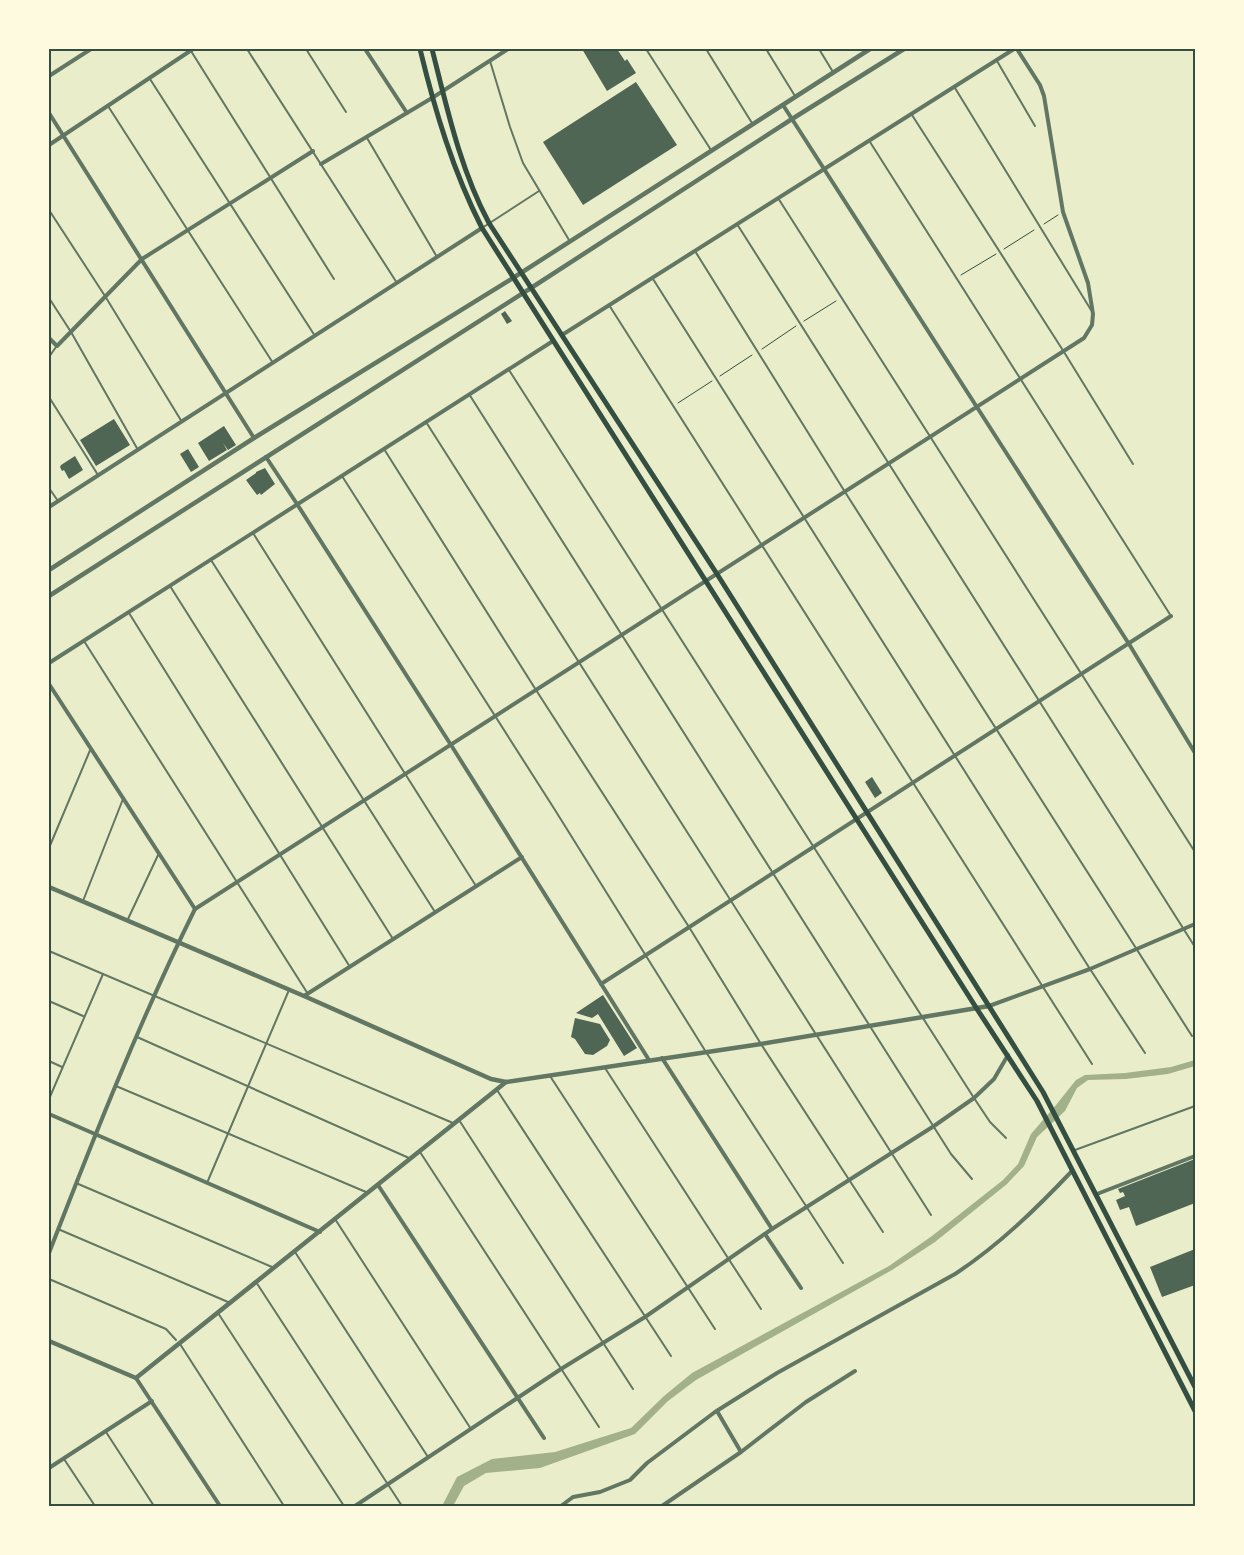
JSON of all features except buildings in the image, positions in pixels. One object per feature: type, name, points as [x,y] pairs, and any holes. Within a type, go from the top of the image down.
[{"type":"main road","points":[[420,49],[432,98],[457,174],[482,228],[1037,1101],[1195,1411]]},
{"type":"main road","points":[[432,49],[468,177],[489,223],[717,574],[1043,1092],[1075,1150],[1195,1387]]},
{"type":"street","points":[[49,76],[91,49]]},
{"type":"street","points":[[49,145],[192,49]]},
{"type":"street","points":[[365,49],[407,113]]},
{"type":"street","points":[[321,164],[432,98],[508,49]]},
{"type":"street","points":[[49,570],[254,438],[521,273],[869,49]]},
{"type":"street","points":[[49,596],[904,49]]},
{"type":"street","points":[[49,1252],[95,1134],[178,943],[195,909],[1021,380],[1078,343],[1089,332],[1093,314],[1088,283],[1063,212],[1044,96],[1040,85],[1016,49],[562,335]]},
{"type":"street","points":[[783,105],[1129,644],[1195,753]]},
{"type":"street","points":[[49,113],[254,438]]},
{"type":"street","points":[[49,338],[57,346],[142,259],[312,151]]},
{"type":"street","points":[[49,507],[482,228]]},
{"type":"street","points":[[49,663],[553,341]]},
{"type":"street","points":[[266,457],[451,744],[649,1060]]},
{"type":"street","points":[[601,984],[1171,616]]},
{"type":"street","points":[[49,684],[195,909]]},
{"type":"street","points":[[306,995],[522,857]]},
{"type":"street","points":[[49,887],[127,922],[289,990],[306,995],[491,1079],[506,1082],[761,1044],[977,1009],[1090,969],[1195,924]]},
{"type":"street","points":[[355,1506],[562,1369],[645,1317],[772,1229],[934,1126],[974,1098],[994,1079],[1008,1055]]},
{"type":"street","points":[[662,1058],[772,1229]]},
{"type":"street","points":[[136,1378],[178,1342],[295,1252],[506,1082]]},
{"type":"street","points":[[49,1114],[320,1232]]},
{"type":"street","points":[[1096,1194],[1195,1156]]},
{"type":"street","points":[[561,1506],[573,1497],[600,1492],[630,1480],[647,1463],[717,1410],[777,1373],[955,1274],[983,1256],[1037,1208],[1072,1171]]},
{"type":"street","points":[[378,1185],[544,1438]]},
{"type":"street","points":[[765,1234],[801,1288]]},
{"type":"street","points":[[49,1341],[136,1378],[220,1506]]},
{"type":"street","points":[[662,1506],[742,1452],[806,1402],[855,1371]]},
{"type":"street","points":[[49,1468],[152,1401]]},
{"type":"street","points":[[717,1410],[742,1452]]},
{"type":"lane","points":[[192,49],[334,279]]},
{"type":"lane","points":[[247,49],[397,283]]},
{"type":"lane","points":[[306,49],[346,112]]},
{"type":"lane","points":[[646,49],[711,150]]},
{"type":"lane","points":[[706,49],[753,124]]},
{"type":"lane","points":[[766,49],[795,96]]},
{"type":"lane","points":[[819,49],[833,72]]},
{"type":"lane","points":[[996,60],[1035,126]]},
{"type":"lane","points":[[490,61],[523,163],[570,241]]},
{"type":"lane","points":[[149,78],[315,336]]},
{"type":"lane","points":[[954,87],[1093,314]]},
{"type":"lane","points":[[108,106],[273,363]]},
{"type":"lane","points":[[912,115],[1064,352],[1133,464]]},
{"type":"lane","points":[[367,137],[437,257]]},
{"type":"lane","points":[[870,142],[1171,616]]},
{"type":"lane","points":[[482,228],[539,191]]},
{"type":"lane","points":[[778,198],[1195,852]]},
{"type":"lane","points":[[49,210],[105,296],[182,422]]},
{"type":"lane","points":[[737,224],[1195,946]]},
{"type":"lane","points":[[695,251],[845,492],[1192,1036]]},
{"type":"lane","points":[[653,278],[1145,1054]]},
{"type":"lane","points":[[49,298],[71,332],[138,450]]},
{"type":"lane","points":[[609,305],[1092,1064]]},
{"type":"lane","points":[[49,357],[57,346]]},
{"type":"lane","points":[[509,370],[974,1098],[990,1122],[1006,1138]]},
{"type":"lane","points":[[469,394],[951,1154],[972,1179]]},
{"type":"lane","points":[[49,396],[98,475]]},
{"type":"lane","points":[[426,422],[931,1215]]},
{"type":"lane","points":[[384,449],[689,927],[761,1044],[883,1232]]},
{"type":"lane","points":[[342,476],[706,1052],[843,1263]]},
{"type":"lane","points":[[49,488],[58,501]]},
{"type":"lane","points":[[253,532],[476,886]]},
{"type":"lane","points":[[211,559],[435,912]]},
{"type":"lane","points":[[170,586],[394,939]]},
{"type":"lane","points":[[129,612],[350,967]]},
{"type":"lane","points":[[84,641],[238,881],[306,995]]},
{"type":"lane","points":[[49,848],[90,748]]},
{"type":"lane","points":[[82,902],[123,799]]},
{"type":"lane","points":[[127,922],[158,853]]},
{"type":"lane","points":[[49,951],[457,1122],[633,1389]]},
{"type":"lane","points":[[49,1099],[102,974]]},
{"type":"lane","points":[[207,1183],[289,990]]},
{"type":"lane","points":[[49,1001],[84,1016]]},
{"type":"lane","points":[[137,1037],[410,1159]]},
{"type":"lane","points":[[49,1061],[62,1067]]},
{"type":"lane","points":[[604,1067],[761,1309]]},
{"type":"lane","points":[[549,1075],[715,1329]]},
{"type":"lane","points":[[116,1086],[368,1193]]},
{"type":"lane","points":[[497,1090],[671,1356]]},
{"type":"lane","points":[[1075,1150],[1195,1106]]},
{"type":"lane","points":[[420,1152],[599,1427]]},
{"type":"lane","points":[[76,1183],[274,1268]]},
{"type":"lane","points":[[335,1219],[471,1429]]},
{"type":"lane","points":[[58,1229],[230,1303]]},
{"type":"lane","points":[[295,1252],[428,1457]]},
{"type":"lane","points":[[49,1279],[166,1329],[178,1342],[284,1506]]},
{"type":"lane","points":[[256,1282],[402,1506]]},
{"type":"lane","points":[[218,1313],[344,1506]]},
{"type":"lane","points":[[106,1432],[154,1506]]},
{"type":"lane","points":[[64,1458],[95,1506]]},
{"type":"path","points":[[956,278],[1063,212]]},
{"type":"shaded area","points":[[1195,1060],[1195,1066],[1168,1074],[1126,1079],[1088,1080],[1077,1088],[1065,1111],[1037,1137],[1024,1166],[1007,1184],[935,1242],[892,1270],[696,1380],[668,1401],[635,1434],[540,1468],[486,1473],[464,1486],[453,1506],[442,1506],[457,1477],[492,1459],[555,1452],[631,1428],[664,1396],[692,1373],[889,1266],[932,1236],[1003,1180],[1018,1164],[1031,1134],[1076,1080],[1085,1075],[1125,1073],[1171,1067]]}]
